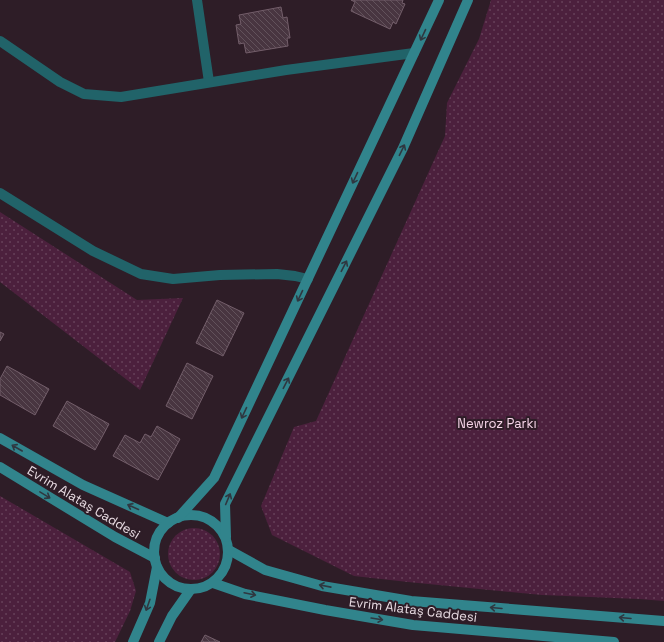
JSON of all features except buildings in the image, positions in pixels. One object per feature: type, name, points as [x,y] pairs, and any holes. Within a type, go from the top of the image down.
[{"type":"main road","points":[[178,518],[214,478],[439,0]]},
{"type":"main road","points":[[156,563],[163,576],[180,588],[201,588],[213,583],[222,574],[227,563],[229,550],[226,537],[225,504],[403,148],[468,0]]},
{"type":"main road","points":[[0,438],[83,485],[168,523]]},
{"type":"main road","name":"Evrim Alataş Caddesi","points":[[0,467],[156,563]]},
{"type":"main road","points":[[133,642],[150,603],[156,563],[154,548],[162,530],[168,523],[178,518],[187,516],[206,518],[214,523],[226,537]]},
{"type":"main road","points":[[229,550],[265,570],[322,586],[411,601],[664,621]]},
{"type":"main road","name":"Evrim Alataş Caddesi","points":[[213,583],[245,594],[325,610],[413,625],[614,642]]},
{"type":"main road","points":[[159,642],[172,616],[191,589]]},
{"type":"street","points":[[197,0],[209,82]]},
{"type":"street","points":[[0,41],[60,82],[84,94],[121,97],[286,70],[414,53]]},
{"type":"street","points":[[0,193],[93,252],[141,274],[173,279],[220,275],[277,274],[308,279]]},
{"type":"green space","name":"Newroz Parkı","points":[[491,0],[664,0],[664,601],[542,595],[354,576],[272,535],[261,506],[294,427],[316,421],[445,136],[447,103],[479,39]]},
{"type":"green space","points":[[0,212],[137,300],[183,298],[140,390],[0,282]]},
{"type":"green space","points":[[0,496],[130,572],[136,591],[130,611],[115,642],[0,642]]},
{"type":"green space","points":[[194,528],[208,532],[216,540],[220,554],[216,568],[208,576],[194,580],[180,576],[172,568],[168,554],[172,540],[180,532]]}]
